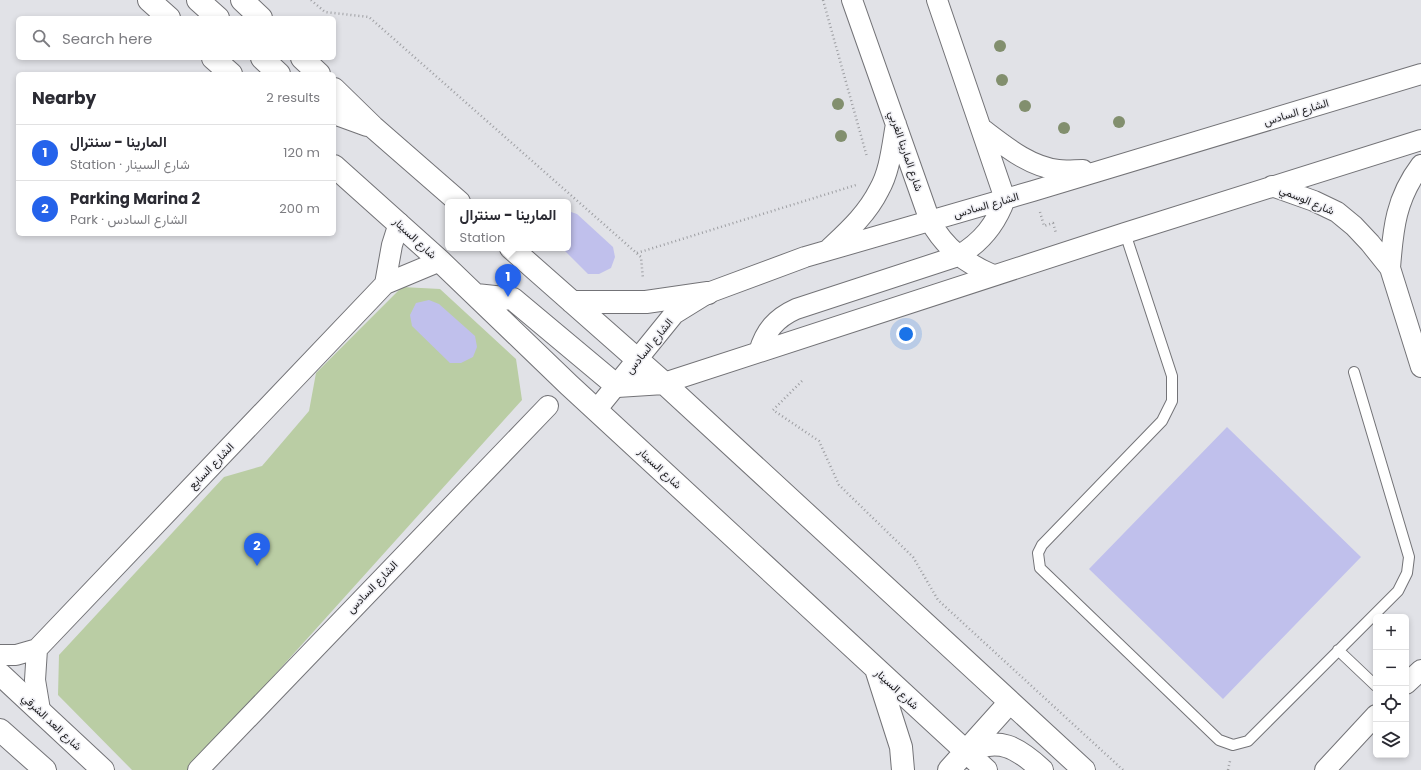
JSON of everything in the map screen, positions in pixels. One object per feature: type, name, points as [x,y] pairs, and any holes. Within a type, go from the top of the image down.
[{"type":"street","points":[[149,0],[167,16]]},
{"type":"street","points":[[198,0],[216,16]]},
{"type":"street","points":[[242,0],[259,16]]},
{"type":"street","name":"شارع المارينا الغربي","points":[[852,0],[930,221],[938,234],[958,256],[974,268],[993,275]]},
{"type":"street","points":[[758,352],[768,330],[785,314],[796,309],[958,256],[971,248],[992,226],[1005,199],[938,0]]},
{"type":"street","points":[[216,60],[229,72]]},
{"type":"street","points":[[264,60],[277,72]]},
{"type":"street","points":[[304,60],[317,72]]},
{"type":"street","name":"الشارع السادس","points":[[597,410],[674,314],[708,293],[805,257],[1033,191],[1421,74]]},
{"type":"street","points":[[336,91],[373,127],[456,199]]},
{"type":"street","points":[[336,114],[373,127]]},
{"type":"street","points":[[827,251],[868,210],[880,189],[889,161],[896,124]]},
{"type":"street","points":[[981,128],[1013,152],[1034,163],[1058,170],[1102,170]]},
{"type":"street","points":[[476,295],[513,299],[617,386],[664,383],[723,365],[758,352],[993,275],[1421,140]]},
{"type":"street","name":"شارع الوسمي","points":[[1421,165],[1411,178],[1395,216],[1390,268],[1421,367]]},
{"type":"street","name":"شارع السينار","points":[[336,168],[440,261],[540,358],[986,770]]},
{"type":"street","name":"شارع الوسمي","points":[[1272,186],[1314,201],[1337,212],[1354,226],[1390,268]]},
{"type":"street","points":[[385,284],[392,245],[398,223]]},
{"type":"street","points":[[514,251],[636,360],[664,383],[1084,770]]},
{"type":"street","name":"الشارع السابع","points":[[37,649],[385,284],[440,261]]},
{"type":"street","points":[[572,302],[646,302],[708,293]]},
{"type":"street","name":"الشارع السادس","points":[[198,770],[548,406]]},
{"type":"street","points":[[0,655],[16,655],[37,649],[35,680],[40,710]]},
{"type":"street","points":[[877,670],[901,747],[903,770]]},
{"type":"street","points":[[1409,681],[1421,670]]},
{"type":"street","name":"شارع العد الشرقي","points":[[0,674],[103,770]]},
{"type":"street","points":[[950,770],[1010,702]]},
{"type":"street","points":[[1325,770],[1373,718]]},
{"type":"street","points":[[0,730],[44,770]]},
{"type":"street","points":[[966,752],[976,747],[997,744],[1018,750],[1028,765],[1046,735]]},
{"type":"lane","points":[[1125,233],[1172,376],[1172,401],[1162,421],[1042,545],[1038,554],[1040,568],[1219,740],[1233,745],[1248,741],[1398,591],[1407,573],[1409,557],[1354,372]]},
{"type":"lane","points":[[1338,650],[1373,683]]},
{"type":"path","points":[[311,0],[325,12],[369,17],[637,253],[641,257],[646,302]]},
{"type":"path","points":[[823,0],[867,158]]},
{"type":"path","points":[[637,253],[847,188],[860,182]]},
{"type":"path","points":[[1033,191],[1044,226],[1053,223],[1062,253]]},
{"type":"path","points":[[802,381],[773,410],[819,441],[839,485],[912,556],[938,600],[1123,770]]},
{"type":"green space","points":[[402,287],[440,289],[516,359],[522,400],[189,770],[132,770],[58,695],[59,655],[224,477],[262,466],[309,411],[316,373]]},
{"type":"building","points":[[571,212],[577,214],[613,247],[615,257],[611,268],[599,274],[588,274],[565,251],[571,251]]},
{"type":"building","points":[[429,300],[439,304],[475,336],[477,347],[473,357],[461,363],[450,363],[412,326],[410,315],[416,303]]},
{"type":"building","points":[[1227,427],[1361,557],[1223,699],[1089,569]]},
{"type":"place","name":"المارينا - سنترال","points":[[508,297]]},
{"type":"place","name":"Parking Marina 2","points":[[257,566]]}]
